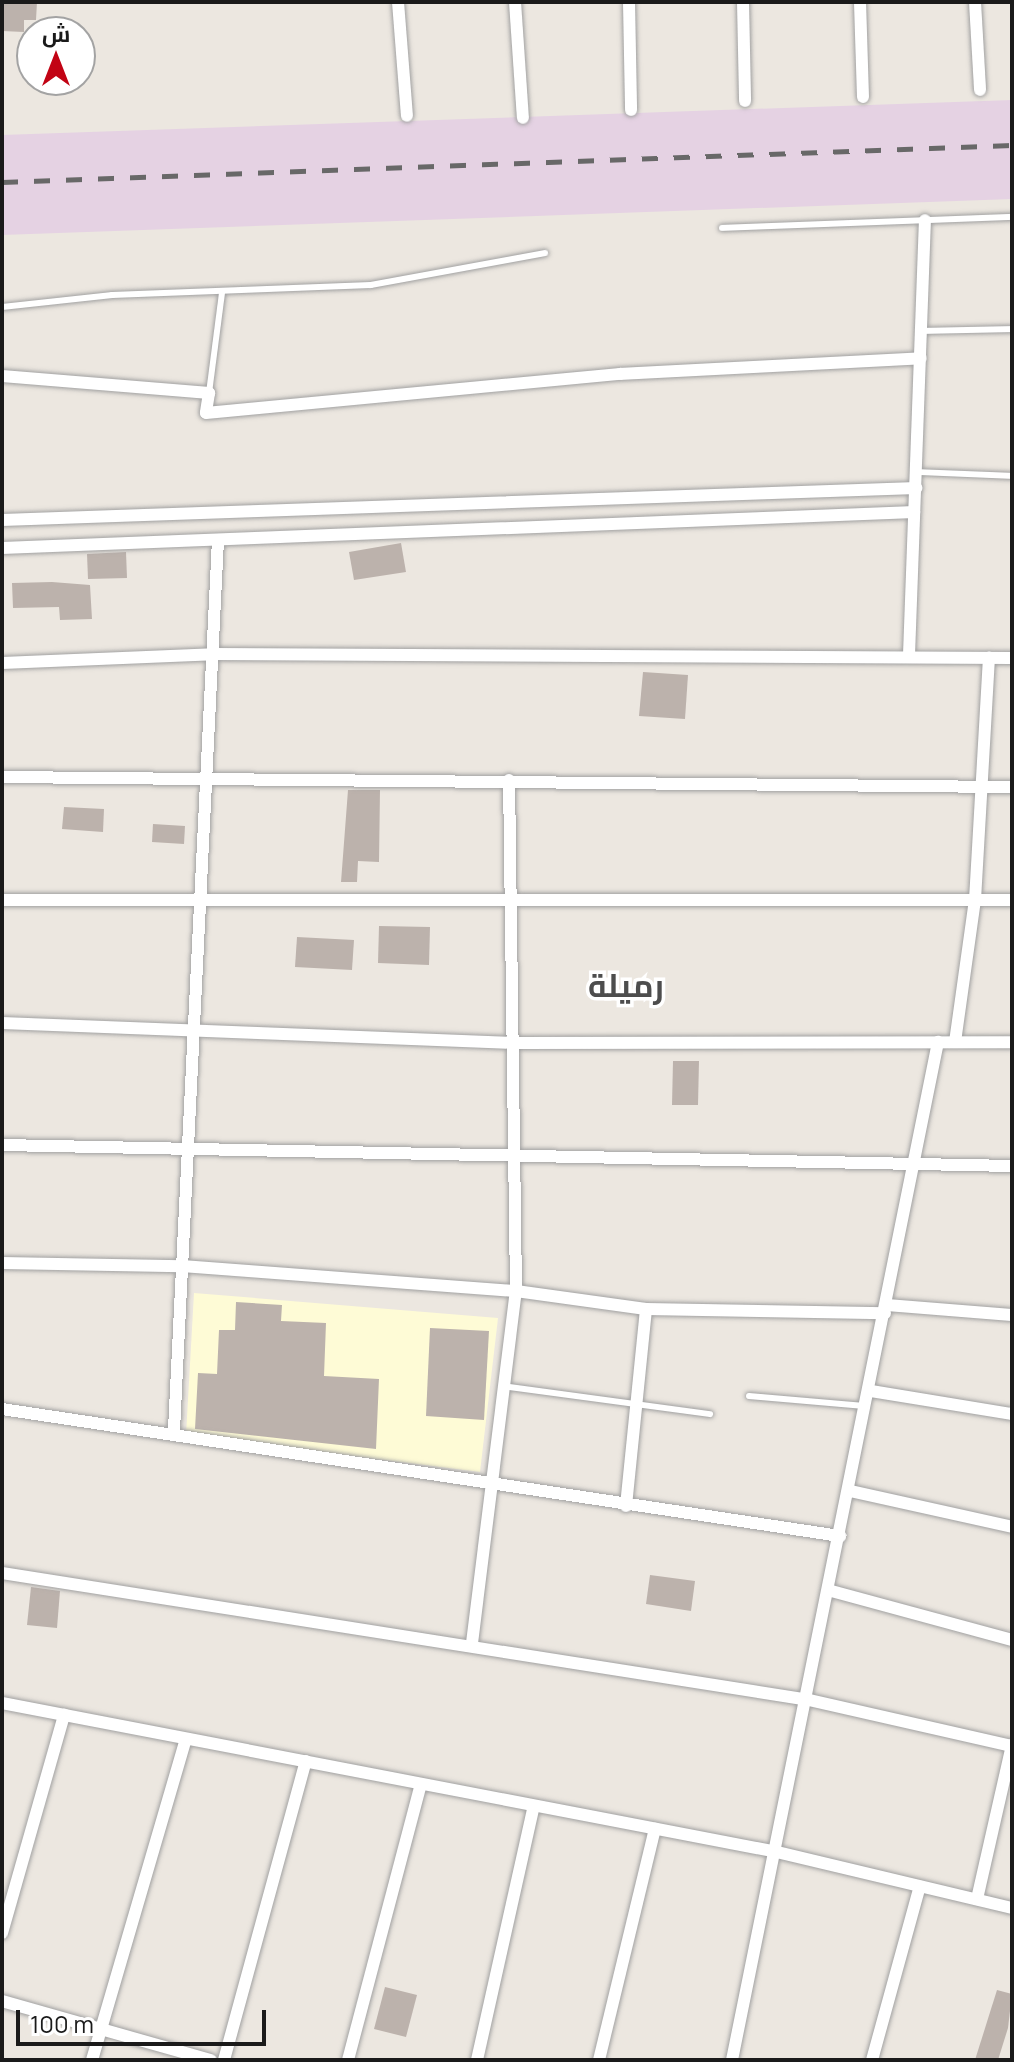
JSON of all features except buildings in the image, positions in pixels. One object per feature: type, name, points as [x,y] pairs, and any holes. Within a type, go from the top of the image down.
[{"type":"street","points":[[398,2],[407,116]]},
{"type":"street","points":[[515,2],[523,118]]},
{"type":"street","points":[[629,2],[631,110]]},
{"type":"street","points":[[743,2],[745,101]]},
{"type":"street","points":[[860,2],[863,97]]},
{"type":"street","points":[[975,2],[980,90]]},
{"type":"street","points":[[909,655],[925,220]]},
{"type":"street","points":[[2,376],[209,393],[206,413],[620,374],[921,358]]},
{"type":"street","points":[[2,520],[916,488]]},
{"type":"street","points":[[2,548],[914,512]]},
{"type":"street","points":[[174,1430],[218,541]]},
{"type":"street","points":[[2,663],[213,654],[909,655],[1012,658]]},
{"type":"street","points":[[955,1042],[975,900],[989,657]]},
{"type":"street","points":[[2,777],[1012,787]]},
{"type":"street","points":[[472,1643],[516,1291],[516,1043],[509,780]]},
{"type":"street","points":[[2,900],[1012,900]]},
{"type":"street","points":[[2,1023],[516,1043],[1012,1042]]},
{"type":"street","points":[[732,2060],[809,1700],[828,1590],[869,1406],[938,1042]]},
{"type":"street","points":[[2,1145],[190,1153],[517,1160],[916,1162],[1012,1166]]},
{"type":"street","points":[[2,1263],[182,1266],[516,1291],[646,1309],[886,1309],[1012,1315]]},
{"type":"street","points":[[626,1506],[646,1309]]},
{"type":"street","points":[[871,1391],[1012,1414]]},
{"type":"street","points":[[2,1409],[174,1430],[491,1487],[840,1536]]},
{"type":"street","points":[[850,1491],[1012,1527]]},
{"type":"street","points":[[2,1573],[472,1643],[809,1700],[1012,1746],[977,1899]]},
{"type":"street","points":[[828,1590],[1012,1640]]},
{"type":"street","points":[[2,1703],[777,1852],[1012,1908]]},
{"type":"street","points":[[2,1933],[64,1715]]},
{"type":"street","points":[[92,2060],[186,1739]]},
{"type":"street","points":[[224,2060],[306,1761]]},
{"type":"street","points":[[348,2060],[421,1784]]},
{"type":"street","points":[[477,2060],[534,1806]]},
{"type":"street","points":[[599,2060],[655,1829]]},
{"type":"street","points":[[872,2060],[920,1886]]},
{"type":"street","points":[[2,2001],[211,2060]]},
{"type":"lane","points":[[722,228],[1012,217]]},
{"type":"lane","points":[[2,307],[112,295],[371,285],[545,253]]},
{"type":"lane","points":[[209,393],[222,293]]},
{"type":"lane","points":[[922,331],[1012,329]]},
{"type":"lane","points":[[917,472],[1012,476]]},
{"type":"lane","points":[[502,1386],[710,1414]]},
{"type":"lane","points":[[749,1396],[869,1406]]},
{"type":"shaded area","points":[[1012,100],[1012,199],[2,235],[2,135]]},
{"type":"shaded area","points":[[194,1293],[498,1318],[480,1472],[186,1435]]},
{"type":"railway","points":[[2,182],[1012,145]]},
{"type":"district","name":"رميلة","points":[[626,985]]}]
